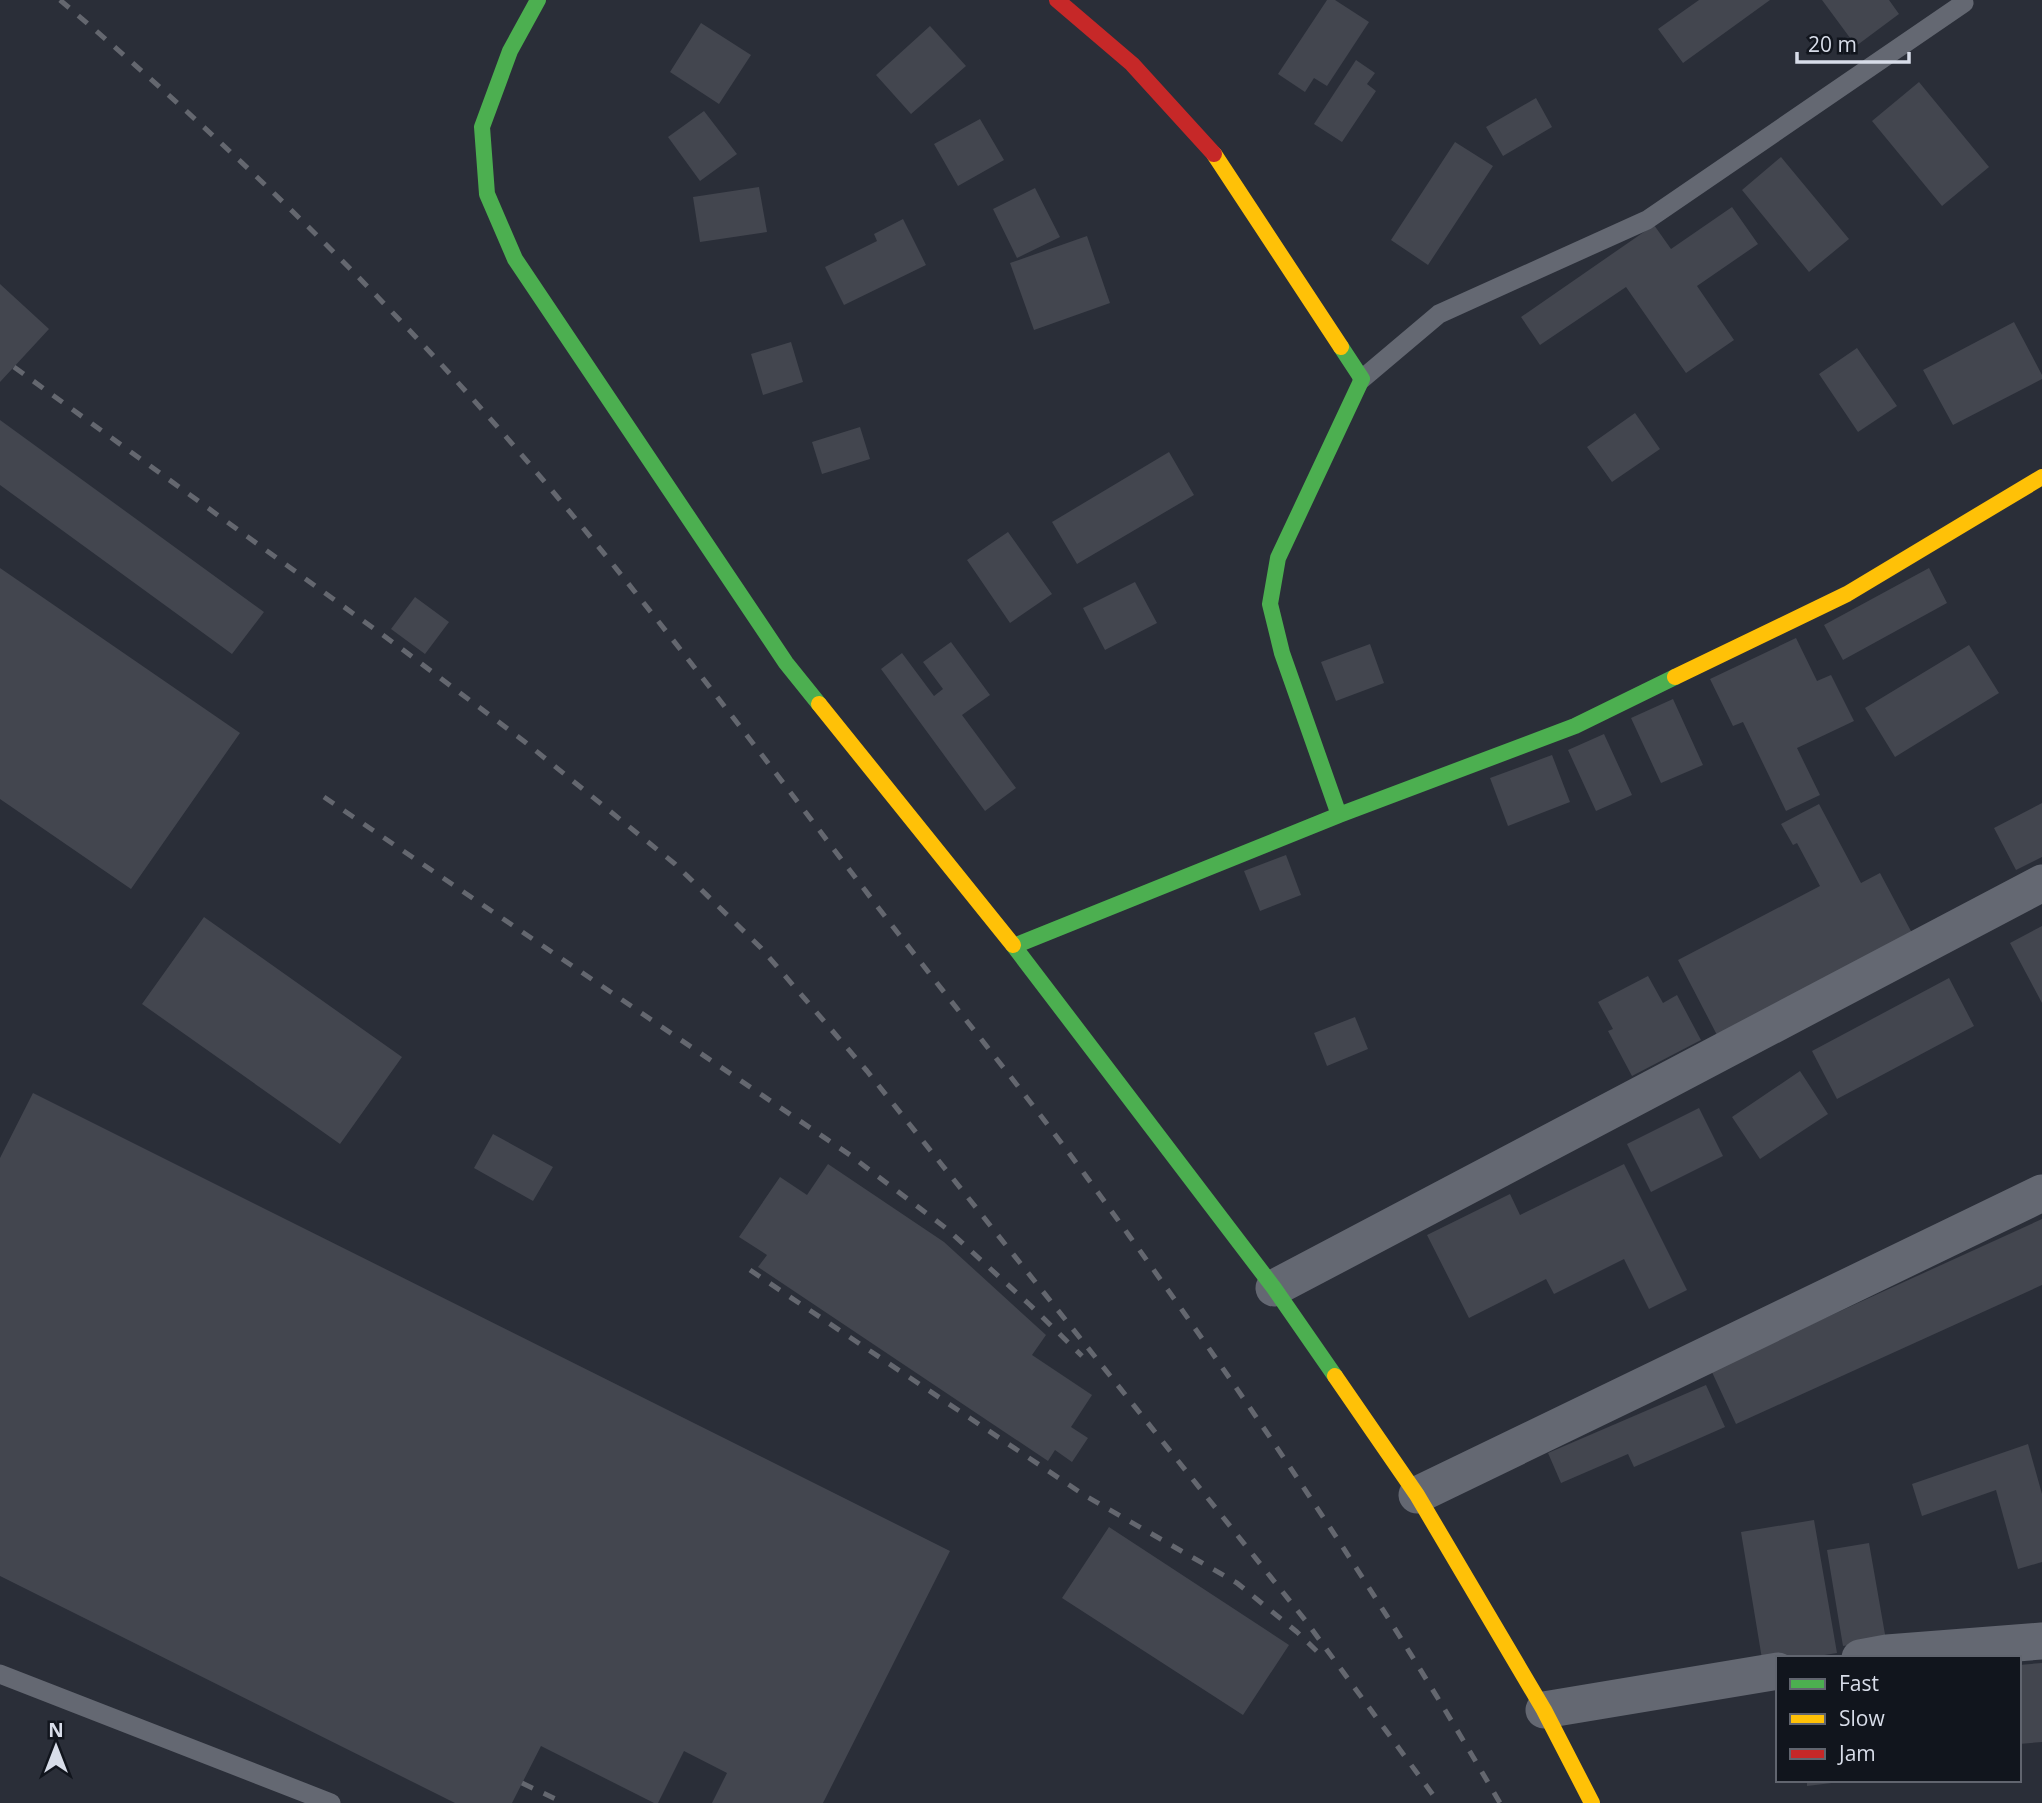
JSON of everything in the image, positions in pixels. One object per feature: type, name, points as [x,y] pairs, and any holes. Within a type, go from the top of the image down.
[{"type":"street","points":[[538,0],[510,51],[482,127],[487,194],[514,259],[786,663],[1014,946],[1274,1288],[1417,1495],[1544,1710],[1592,1803]]},
{"type":"street","points":[[1057,0],[1132,64],[1213,153],[1362,379],[1278,558],[1270,604],[1282,653],[1339,814]]},
{"type":"street","points":[[1014,946],[1339,814],[1588,720],[1847,594],[2042,477]]},
{"type":"street","points":[[1274,1288],[2042,883]]},
{"type":"street","points":[[1417,1495],[2042,1193]]},
{"type":"street","points":[[1871,1656],[2042,1641]]},
{"type":"street","points":[[1544,1710],[1776,1671]]},
{"type":"lane","points":[[1362,379],[1439,314],[1647,220],[1965,3]]},
{"type":"lane","points":[[0,1674],[331,1803]]},
{"type":"building","points":[[1327,0],[1335,0],[1369,22],[1327,86],[1314,78],[1305,92],[1278,74]]},
{"type":"building","points":[[1699,0],[1770,0],[1683,63],[1658,29]]},
{"type":"building","points":[[1822,0],[1889,0],[1899,14],[1856,46]]},
{"type":"building","points":[[701,23],[751,55],[719,104],[670,72]]},
{"type":"building","points":[[930,26],[966,66],[911,114],[876,75]]},
{"type":"building","points":[[1356,60],[1375,73],[1367,84],[1376,91],[1342,142],[1314,124]]},
{"type":"building","points":[[1919,82],[1989,167],[1942,206],[1872,121]]},
{"type":"building","points":[[1536,98],[1552,127],[1503,156],[1486,127]]},
{"type":"building","points":[[704,111],[737,154],[700,181],[668,137]]},
{"type":"building","points":[[980,119],[1004,160],[958,186],[934,144]]},
{"type":"building","points":[[1455,142],[1493,166],[1428,265],[1391,240]]},
{"type":"building","points":[[1781,157],[1849,239],[1809,272],[1742,190]]},
{"type":"building","points":[[759,187],[767,232],[700,242],[693,197]]},
{"type":"building","points":[[1035,188],[1060,237],[1017,258],[993,209]]},
{"type":"building","points":[[1732,207],[1758,244],[1697,286],[1734,340],[1686,373],[1626,287],[1540,345],[1521,317],[1654,225],[1671,249]]},
{"type":"building","points":[[903,219],[926,265],[844,305],[825,267],[877,241],[874,234]]},
{"type":"building","points":[[1087,236],[1110,303],[1034,330],[1010,263]]},
{"type":"building","points":[[0,284],[49,329],[0,382]]},
{"type":"building","points":[[2014,322],[2042,379],[1953,425],[1923,370]]},
{"type":"building","points":[[791,342],[803,382],[763,395],[751,354]]},
{"type":"building","points":[[1857,348],[1897,406],[1858,432],[1819,374]]},
{"type":"building","points":[[1635,413],[1660,449],[1612,482],[1587,447]]},
{"type":"building","points":[[0,420],[264,612],[232,654],[0,485]]},
{"type":"building","points":[[860,427],[870,459],[822,474],[812,442]]},
{"type":"building","points":[[1169,452],[1194,495],[1077,564],[1052,522]]},
{"type":"building","points":[[1008,532],[1052,594],[1010,623],[967,560]]},
{"type":"building","points":[[0,568],[240,733],[131,889],[0,799]]},
{"type":"building","points":[[1929,568],[1947,603],[1843,660],[1824,625]]},
{"type":"building","points":[[1135,582],[1157,623],[1105,650],[1083,608]]},
{"type":"building","points":[[415,597],[449,622],[425,654],[391,629]]},
{"type":"building","points":[[1796,638],[1817,681],[1831,675],[1854,721],[1797,748],[1820,795],[1786,811],[1743,722],[1733,726],[1710,679]]},
{"type":"building","points":[[951,642],[990,695],[962,715],[1016,788],[985,811],[881,669],[902,653],[934,696],[943,689],[923,662]]},
{"type":"building","points":[[1370,644],[1384,683],[1336,701],[1321,662]]},
{"type":"building","points":[[1969,645],[1999,693],[1895,757],[1865,708]]},
{"type":"building","points":[[1673,699],[1703,765],[1661,783],[1631,718]]},
{"type":"building","points":[[1604,734],[1632,795],[1596,811],[1568,750]]},
{"type":"building","points":[[1552,755],[1570,802],[1508,826],[1490,778]]},
{"type":"building","points":[[2042,803],[2042,857],[2016,870],[1994,828]]},
{"type":"building","points":[[1819,804],[1861,883],[1880,873],[1912,933],[1717,1035],[1678,960],[1820,886],[1797,843],[1793,845],[1781,824]]},
{"type":"building","points":[[1286,855],[1301,895],[1260,911],[1244,871]]},
{"type":"building","points":[[204,917],[402,1057],[340,1144],[142,1004]]},
{"type":"building","points":[[2042,926],[2042,1003],[2010,943]]},
{"type":"building","points":[[1648,976],[1663,1003],[1677,995],[1701,1040],[1632,1076],[1608,1031],[1613,1029],[1598,1002]]},
{"type":"building","points":[[1949,978],[1974,1026],[1837,1099],[1812,1051]]},
{"type":"building","points":[[1355,1017],[1368,1049],[1327,1066],[1314,1033]]},
{"type":"building","points":[[1800,1071],[1828,1114],[1760,1159],[1732,1117]]},
{"type":"building","points":[[33,1093],[950,1551],[823,1803],[712,1803],[727,1773],[684,1751],[658,1803],[654,1803],[541,1746],[512,1803],[455,1803],[0,1576],[0,1158]]},
{"type":"building","points":[[1699,1108],[1723,1156],[1651,1192],[1627,1144]]},
{"type":"building","points":[[493,1134],[553,1167],[533,1201],[474,1168]]},
{"type":"building","points":[[828,1164],[944,1242],[1046,1335],[1032,1355],[1092,1395],[1071,1427],[1088,1438],[1072,1462],[1055,1450],[1048,1461],[758,1267],[767,1255],[739,1237],[780,1177],[807,1195]]},
{"type":"building","points":[[1624,1164],[1687,1290],[1649,1309],[1624,1259],[1554,1294],[1546,1279],[1469,1318],[1427,1235],[1510,1194],[1520,1215]]},
{"type":"building","points":[[2042,1219],[2042,1285],[1736,1424],[1711,1370]]},
{"type":"building","points":[[1706,1385],[1725,1427],[1634,1467],[1628,1454],[1561,1483],[1548,1453]]},
{"type":"building","points":[[2028,1444],[2042,1494],[2042,1562],[2018,1569],[1996,1490],[1922,1516],[1912,1484]]},
{"type":"building","points":[[1814,1520],[1837,1653],[1776,1656],[1776,1659],[1763,1665],[1741,1532]]},
{"type":"building","points":[[1109,1527],[1289,1645],[1243,1715],[1062,1598]]},
{"type":"building","points":[[1869,1543],[1886,1640],[1843,1646],[1827,1550]]},
{"type":"building","points":[[2042,1663],[2042,1742],[2021,1744],[2021,1665]]},
{"type":"building","points":[[1807,1782],[1840,1782],[1807,1786]]},
{"type":"railway","points":[[60,0],[220,142],[373,292],[525,458],[630,586],[1034,1107],[1139,1249],[1352,1561],[1500,1803]]},
{"type":"railway","points":[[14,367],[402,649],[525,742],[675,864],[761,948],[867,1071],[1305,1620],[1439,1803]]},
{"type":"railway","points":[[324,797],[850,1155],[947,1229],[1082,1356]]},
{"type":"railway","points":[[750,1270],[1084,1495],[1237,1583],[1297,1632],[1325,1659]]},
{"type":"railway","points":[[522,1783],[564,1803]]},
{"type":"traffic: fast","points":[[538,0],[510,51],[482,127],[487,194],[515,259],[786,663],[819,704]]},
{"type":"traffic: fast","points":[[1339,815],[1282,653],[1270,604],[1278,558],[1362,379],[1341,347]]},
{"type":"traffic: fast","points":[[1014,946],[1339,815],[1575,726],[1675,677]]},
{"type":"traffic: fast","points":[[1013,945],[1274,1288],[1335,1376]]},
{"type":"traffic: slow","points":[[1214,154],[1341,347]]},
{"type":"traffic: slow","points":[[1675,677],[1847,594],[2042,477]]},
{"type":"traffic: slow","points":[[819,704],[1013,945]]},
{"type":"traffic: slow","points":[[1335,1376],[1417,1495],[1544,1710],[1592,1803]]},
{"type":"traffic: jam","points":[[1057,0],[1132,64],[1214,154]]}]
